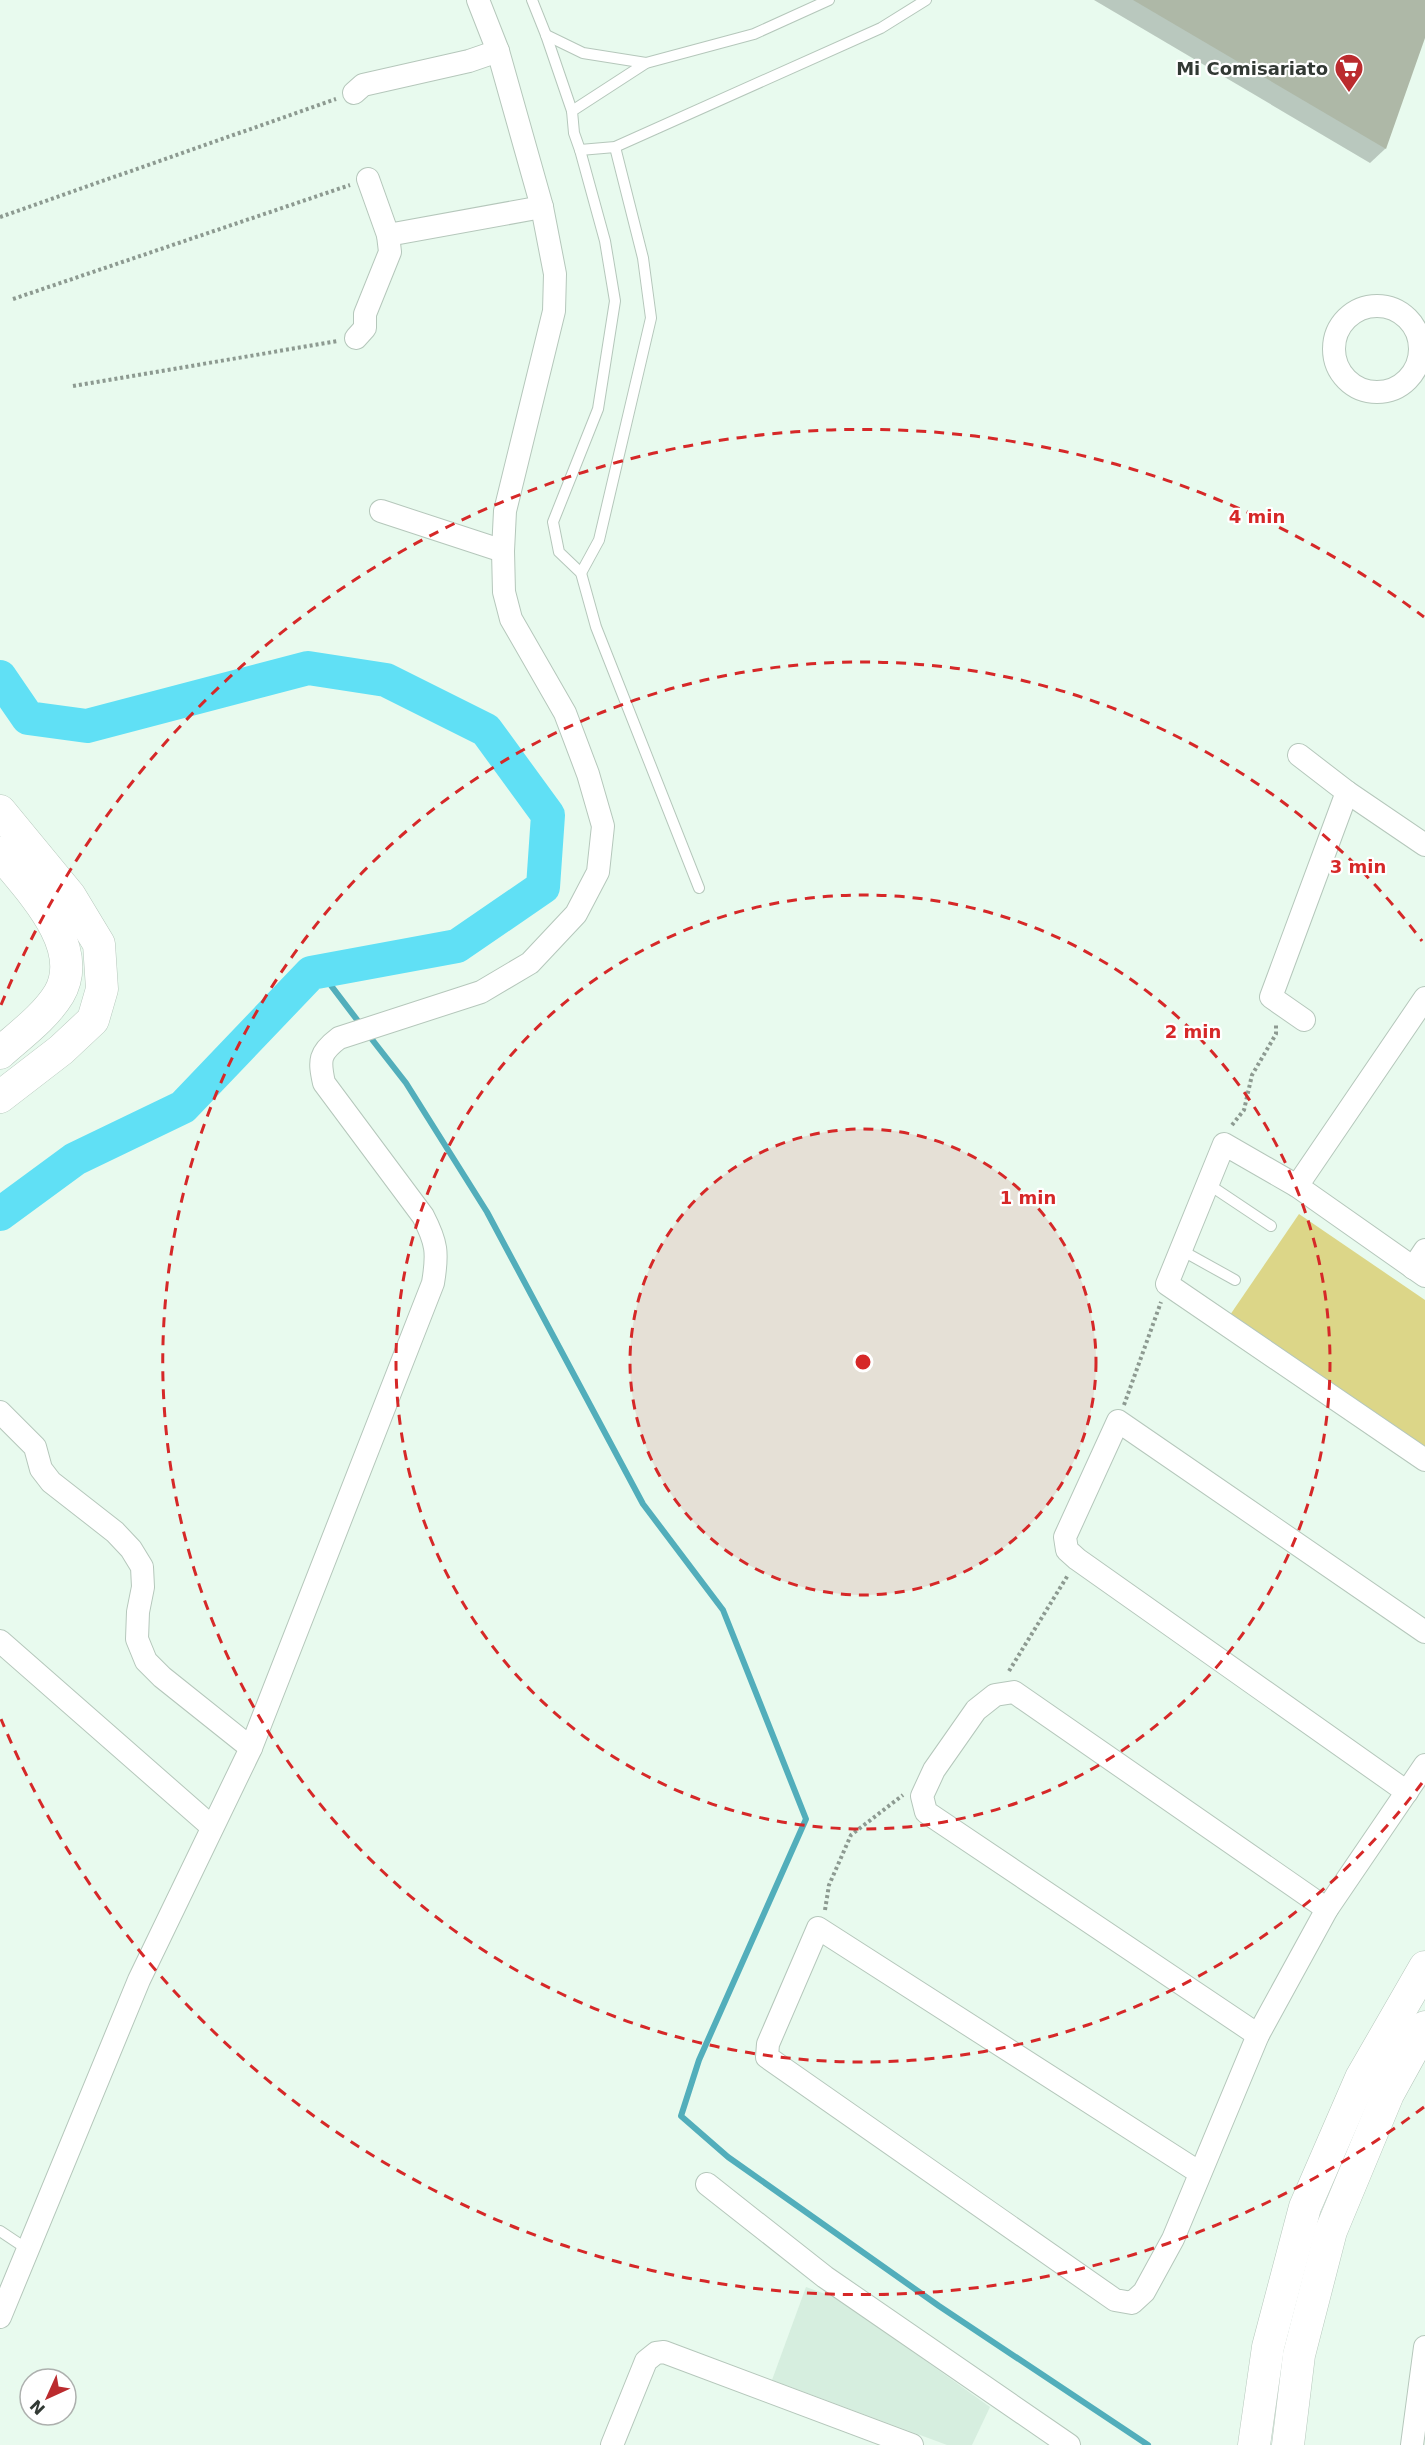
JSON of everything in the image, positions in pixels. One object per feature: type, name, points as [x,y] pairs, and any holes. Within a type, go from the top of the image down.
[{"type":"street","points":[[0,2317],[146,1963],[251,1748],[434,1283],[438,1258],[435,1240],[423,1216],[324,1083],[320,1064],[326,1048],[339,1038],[481,993],[530,963],[576,914],[598,872],[603,826],[588,774],[566,713],[511,619],[504,592],[505,511],[554,311],[555,274],[542,207],[498,51],[478,0]]},
{"type":"street","points":[[354,93],[363,85],[469,61],[498,51]]},
{"type":"street","points":[[356,338],[365,328],[365,314],[390,252],[388,235],[368,179]]},
{"type":"street","points":[[388,235],[542,207]]},
{"type":"street","points":[[1373,306],[1395,311],[1405,317],[1421,338],[1417,382],[1391,390],[1369,391],[1359,388],[1342,373],[1337,363],[1335,341],[1344,321],[1362,309],[1373,306]]},
{"type":"street","points":[[381,511],[503,551]]},
{"type":"street","points":[[1299,755],[1347,792],[1425,845]]},
{"type":"street","points":[[1304,1020],[1271,997],[1347,792]]},
{"type":"street","points":[[0,811],[70,896],[99,944],[102,989],[93,1020],[61,1050],[0,1097]]},
{"type":"street","points":[[0,853],[45,909],[65,947],[65,975],[59,993],[37,1019],[0,1053]]},
{"type":"street","points":[[1297,1186],[1425,998]]},
{"type":"street","points":[[1421,1265],[1297,1186],[1224,1144],[1167,1284],[1425,1460]]},
{"type":"street","points":[[0,1412],[35,1447],[41,1469],[51,1482],[115,1532],[131,1549],[142,1567],[143,1587],[138,1612],[138,1639],[146,1661],[162,1677],[251,1748]]},
{"type":"street","points":[[1407,1792],[1067,1550],[1065,1537],[1118,1421],[1425,1632]]},
{"type":"street","points":[[0,1641],[212,1827]]},
{"type":"street","points":[[1258,2035],[926,1812],[922,1796],[934,1770],[976,1710],[995,1695],[1014,1692],[1327,1909]]},
{"type":"street","points":[[1200,2173],[818,1928],[768,2044],[767,2057],[1114,2300],[1132,2303],[1144,2292],[1173,2239],[1258,2035],[1327,1909],[1425,1765]]},
{"type":"street","points":[[1254,2445],[1268,2347],[1305,2207],[1361,2078],[1425,1966]]},
{"type":"street","points":[[1288,2445],[1299,2355],[1331,2231],[1388,2094],[1425,2027]]},
{"type":"street","points":[[707,2184],[825,2277],[1069,2445]]},
{"type":"street","points":[[612,2445],[646,2361],[656,2353],[664,2352],[912,2445]]},
{"type":"street","points":[[1412,2445],[1424,2352]]},
{"type":"lane","points":[[532,0],[572,111],[574,133],[605,241],[615,301],[598,409],[553,522],[559,552],[581,573],[596,627],[699,888]]},
{"type":"lane","points":[[572,111],[646,63],[754,34],[829,0]]},
{"type":"lane","points":[[580,150],[615,147],[881,28],[926,0]]},
{"type":"lane","points":[[546,35],[583,53],[646,63]]},
{"type":"lane","points":[[581,573],[600,540],[651,318],[644,258],[615,147]]},
{"type":"lane","points":[[1208,1184],[1271,1226]]},
{"type":"lane","points":[[1181,1250],[1235,1280]]},
{"type":"lane","points":[[0,2231],[27,2249]]},
{"type":"path","points":[[0,217],[354,93]]},
{"type":"path","points":[[13,299],[368,179]]},
{"type":"path","points":[[73,386],[356,338]]},
{"type":"path","points":[[1224,1144],[1232,1126],[1244,1110],[1252,1075],[1276,1034],[1276,1018],[1271,997]]},
{"type":"path","points":[[1118,1421],[1167,1284]]},
{"type":"path","points":[[995,1695],[1077,1559]]},
{"type":"path","points":[[818,1928],[825,1912],[830,1885],[851,1835],[934,1770]]},
{"type":"shaded area","points":[[1299,1214],[1425,1300],[1425,1449],[1230,1315]]},
{"type":"shaded area","points":[[806,2287],[839,2299],[990,2407],[972,2445],[947,2445],[772,2380]]},
{"type":"building","name":"Mi Comisariato","points":[[1133,0],[1425,0],[1425,38],[1386,149]]},
{"type":"waterway","points":[[0,677],[28,718],[87,726],[308,668],[386,680],[486,730],[548,815],[543,887],[457,946],[311,973],[183,1107],[75,1159],[0,1214]]},
{"type":"waterway","points":[[320,971],[361,1025]]},
{"type":"waterway","points":[[367,1033],[406,1083],[487,1212],[643,1504],[723,1610],[806,1819],[699,2060],[681,2116],[728,2157],[939,2306],[1148,2445]]},
{"type":"place","name":"Mi Comisariato","points":[[1349,94]]}]
